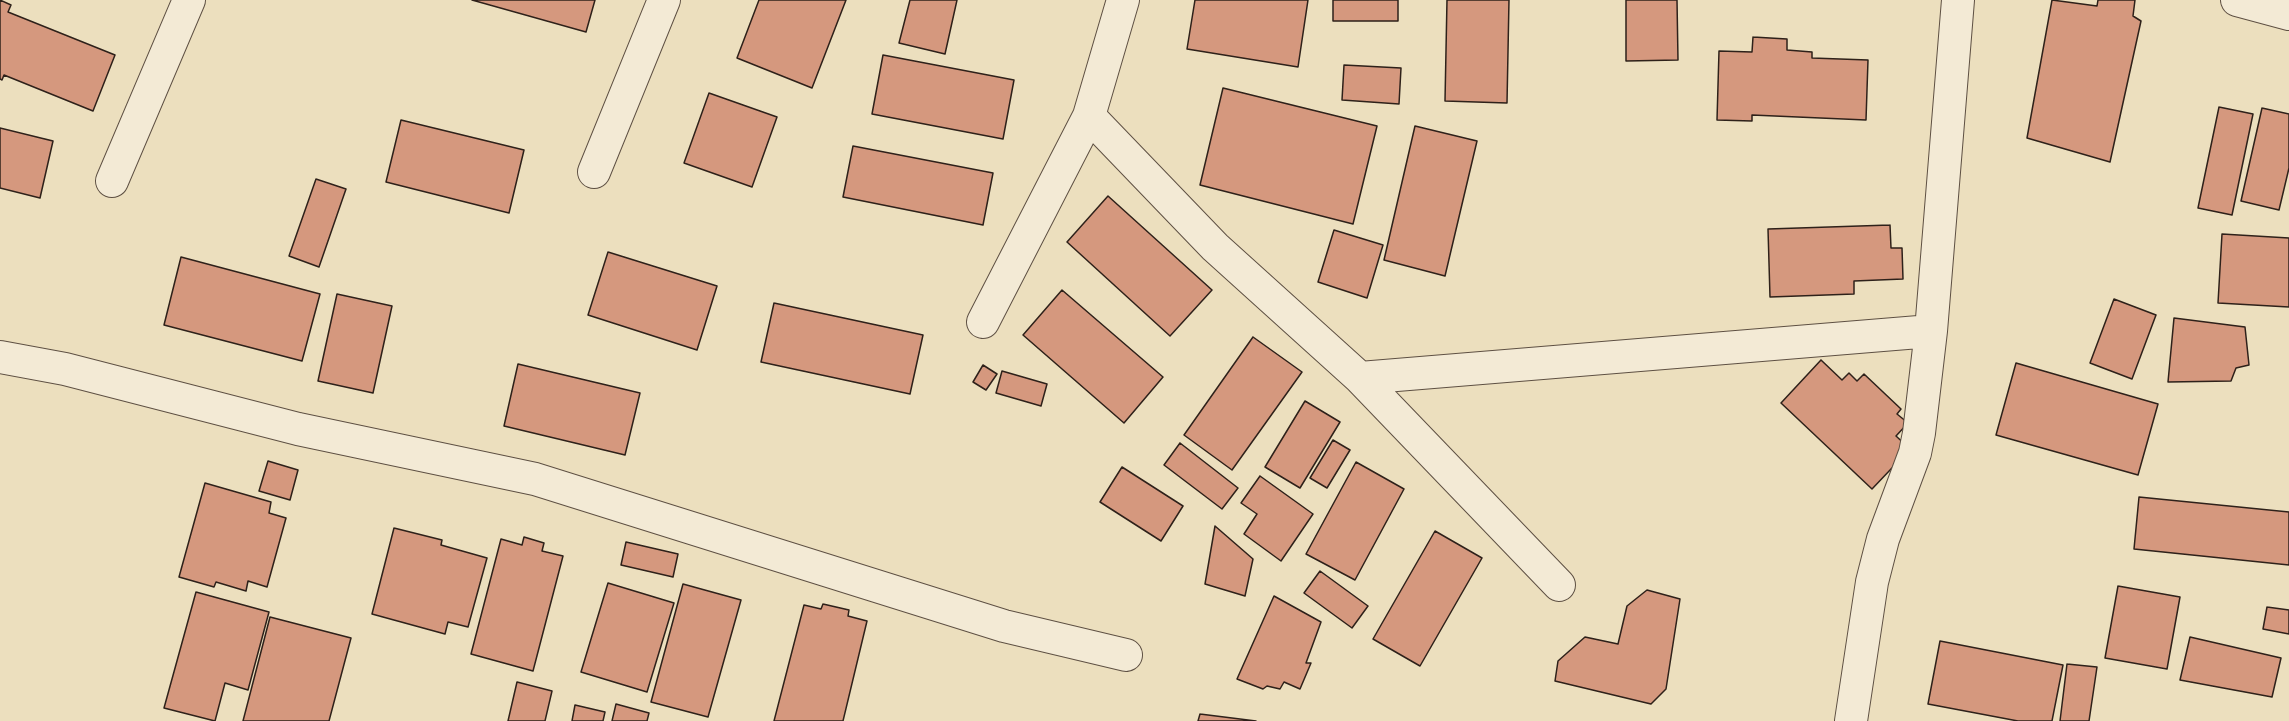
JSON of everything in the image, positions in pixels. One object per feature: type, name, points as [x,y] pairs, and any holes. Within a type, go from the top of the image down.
[{"type":"street","points":[[112,181],[189,0]]},
{"type":"street","points":[[594,172],[664,0]]},
{"type":"street","points":[[983,321],[1089,117],[1123,0]]},
{"type":"street","points":[[1851,721],[1872,582],[1883,539],[1915,453],[1931,331],[1958,0]]},
{"type":"street","points":[[2236,0],[2289,14]]},
{"type":"street","points":[[1089,117],[1215,247],[1360,378],[1559,585]]},
{"type":"street","points":[[1360,378],[1931,331]]},
{"type":"street","points":[[0,357],[65,369],[298,429],[535,479],[1004,626],[1126,655]]},
{"type":"building","points":[[0,0],[11,5],[8,12],[115,55],[93,111],[4,75],[2,80],[0,79]]},
{"type":"building","points":[[472,0],[595,0],[586,32]]},
{"type":"building","points":[[759,0],[846,0],[812,88],[737,58]]},
{"type":"building","points":[[910,0],[957,0],[945,54],[899,43]]},
{"type":"building","points":[[1195,0],[1308,0],[1298,67],[1187,49]]},
{"type":"building","points":[[1333,0],[1398,0],[1398,21],[1333,21]]},
{"type":"building","points":[[1447,0],[1509,0],[1507,103],[1445,101]]},
{"type":"building","points":[[1626,0],[1677,0],[1678,60],[1626,61]]},
{"type":"building","points":[[2052,0],[2097,6],[2098,0],[2135,0],[2133,16],[2141,21],[2110,162],[2027,138]]},
{"type":"building","points":[[1753,37],[1787,39],[1787,50],[1812,52],[1812,58],[1868,60],[1866,120],[1752,115],[1752,121],[1717,120],[1719,51],[1752,52]]},
{"type":"building","points":[[883,55],[1014,80],[1003,139],[872,114]]},
{"type":"building","points":[[1344,65],[1401,68],[1399,104],[1342,100]]},
{"type":"building","points":[[1223,88],[1377,126],[1353,224],[1200,185]]},
{"type":"building","points":[[709,93],[777,117],[752,187],[684,163]]},
{"type":"building","points":[[2219,107],[2253,114],[2232,215],[2198,208]]},
{"type":"building","points":[[2262,108],[2289,114],[2289,168],[2279,210],[2241,201]]},
{"type":"building","points":[[401,120],[524,150],[509,213],[386,182]]},
{"type":"building","points":[[1415,126],[1477,141],[1445,276],[1384,260]]},
{"type":"building","points":[[0,128],[53,141],[40,198],[0,188]]},
{"type":"building","points":[[853,146],[993,173],[983,225],[843,197]]},
{"type":"building","points":[[316,179],[346,189],[319,267],[289,256]]},
{"type":"building","points":[[1108,196],[1212,290],[1170,336],[1067,242]]},
{"type":"building","points":[[1890,225],[1891,248],[1902,248],[1903,279],[1854,281],[1854,294],[1770,297],[1768,229]]},
{"type":"building","points":[[1334,230],[1383,245],[1367,298],[1318,282]]},
{"type":"building","points":[[2222,234],[2289,238],[2289,307],[2218,303]]},
{"type":"building","points":[[608,252],[717,286],[697,350],[588,315]]},
{"type":"building","points":[[181,257],[320,294],[302,361],[164,325]]},
{"type":"building","points":[[1062,290],[1163,377],[1124,423],[1023,335]]},
{"type":"building","points":[[337,294],[392,306],[373,393],[318,381]]},
{"type":"building","points":[[2114,299],[2156,315],[2132,379],[2090,363]]},
{"type":"building","points":[[774,303],[923,335],[910,394],[761,362]]},
{"type":"building","points":[[2174,318],[2245,327],[2249,365],[2236,368],[2231,381],[2168,382]]},
{"type":"building","points":[[1253,337],[1302,372],[1232,470],[1184,435]]},
{"type":"building","points":[[1821,360],[1842,380],[1849,373],[1857,381],[1864,374],[1901,409],[1897,414],[1908,423],[1896,436],[1910,449],[1872,489],[1781,403]]},
{"type":"building","points":[[2016,363],[2158,404],[2138,475],[1996,435]]},
{"type":"building","points":[[518,364],[640,393],[625,455],[504,426]]},
{"type":"building","points":[[983,365],[997,374],[986,390],[973,382]]},
{"type":"building","points":[[1002,371],[1047,384],[1041,406],[996,393]]},
{"type":"building","points":[[1305,401],[1340,422],[1300,488],[1265,467]]},
{"type":"building","points":[[1333,440],[1350,450],[1327,488],[1310,478]]},
{"type":"building","points":[[1180,443],[1238,488],[1222,509],[1164,465]]},
{"type":"building","points":[[268,461],[298,470],[290,500],[259,491]]},
{"type":"building","points":[[1356,462],[1404,489],[1355,580],[1306,554]]},
{"type":"building","points":[[1122,467],[1183,506],[1161,541],[1100,502]]},
{"type":"building","points":[[1260,476],[1313,514],[1281,561],[1244,534],[1257,514],[1241,503]]},
{"type":"building","points":[[205,483],[271,502],[269,513],[286,518],[267,587],[248,581],[246,591],[216,582],[214,587],[179,577]]},
{"type":"building","points":[[2139,497],[2289,512],[2289,565],[2134,549]]},
{"type":"building","points":[[1215,526],[1253,559],[1245,596],[1205,584]]},
{"type":"building","points":[[394,528],[442,540],[441,545],[487,558],[468,627],[448,622],[445,634],[372,614]]},
{"type":"building","points":[[1435,531],[1482,558],[1420,666],[1373,639]]},
{"type":"building","points":[[524,537],[544,543],[542,551],[563,556],[533,671],[471,654],[501,539],[522,545]]},
{"type":"building","points":[[626,542],[678,554],[673,577],[621,565]]},
{"type":"building","points":[[1320,571],[1368,606],[1352,628],[1304,593]]},
{"type":"building","points":[[608,583],[674,603],[647,692],[581,672]]},
{"type":"building","points":[[683,584],[741,600],[708,717],[651,702]]},
{"type":"building","points":[[2118,586],[2180,597],[2167,669],[2105,658]]},
{"type":"building","points":[[1647,590],[1680,599],[1666,689],[1651,704],[1555,681],[1558,661],[1585,637],[1618,644],[1627,606]]},
{"type":"building","points":[[196,592],[269,612],[248,690],[225,683],[215,721],[164,708]]},
{"type":"building","points":[[1274,596],[1321,622],[1306,663],[1311,663],[1300,689],[1284,682],[1280,689],[1267,686],[1263,689],[1237,679]]},
{"type":"building","points":[[823,604],[849,610],[848,616],[867,621],[843,721],[774,721],[804,605],[821,609]]},
{"type":"building","points":[[2267,607],[2289,610],[2289,634],[2263,629]]},
{"type":"building","points":[[270,617],[351,638],[329,721],[243,721]]},
{"type":"building","points":[[2190,637],[2281,658],[2272,697],[2180,680]]},
{"type":"building","points":[[1940,641],[2063,665],[2052,721],[2018,721],[1928,704]]},
{"type":"building","points":[[2067,664],[2097,667],[2089,721],[2060,721]]},
{"type":"building","points":[[517,682],[552,691],[545,721],[508,721]]},
{"type":"building","points":[[616,704],[649,713],[647,721],[612,721]]},
{"type":"building","points":[[575,705],[605,712],[603,721],[572,721]]},
{"type":"building","points":[[1200,714],[1256,721],[1198,721]]}]
